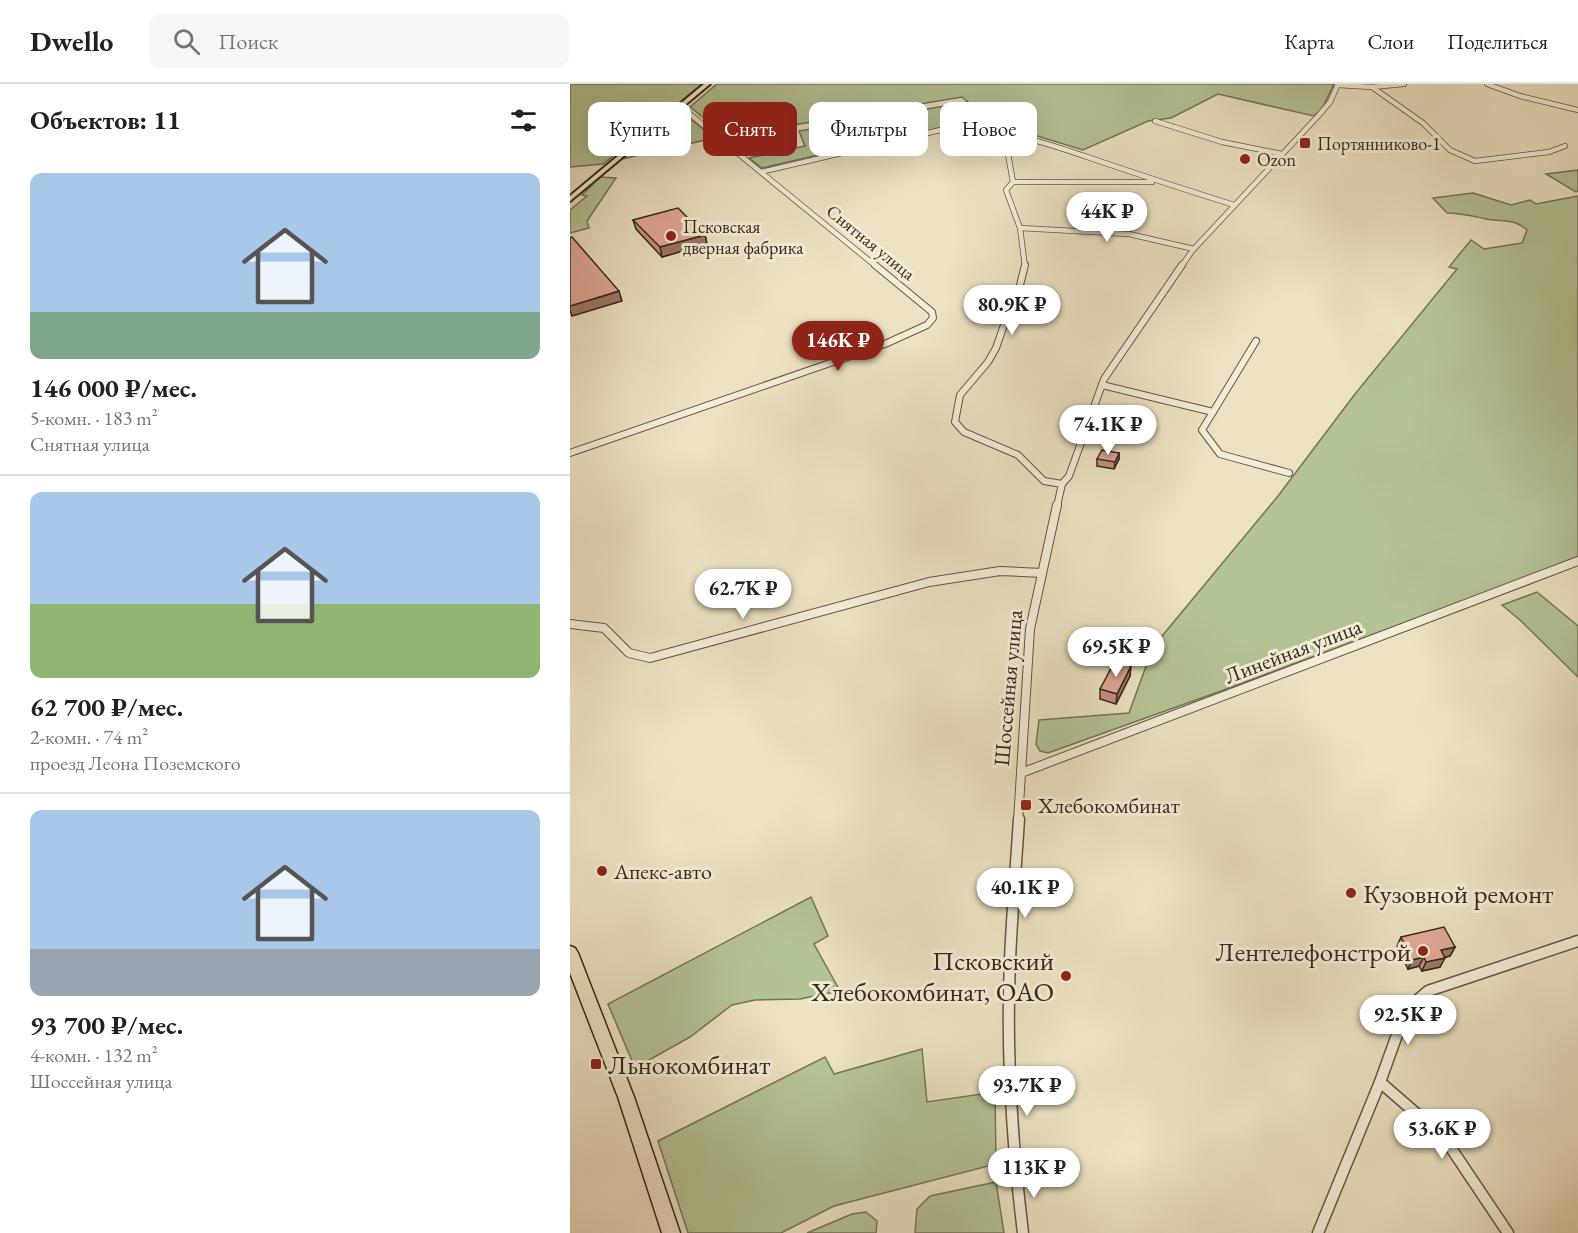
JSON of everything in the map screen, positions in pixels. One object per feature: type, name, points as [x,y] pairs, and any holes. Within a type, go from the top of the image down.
[{"type":"main road","points":[[570,953],[626,1097],[671,1233]]},
{"type":"street","points":[[685,102],[707,84]]},
{"type":"street","points":[[1338,84],[1372,87],[1404,84]]},
{"type":"street","name":"Шоссейная улица","points":[[1023,1233],[1015,1170],[1012,1118],[1010,962],[1030,629],[1062,484],[1069,476],[1102,385],[1147,314],[1194,249],[1330,102],[1338,84]]},
{"type":"street","points":[[1486,84],[1520,96],[1578,110]]},
{"type":"street","points":[[1372,87],[1423,123],[1450,150],[1475,161],[1549,152],[1565,146]]},
{"type":"street","name":"Снятная улица","points":[[570,453],[885,344],[931,321],[932,312],[691,115]]},
{"type":"street","points":[[1155,122],[1222,142],[1282,154]]},
{"type":"street","points":[[761,172],[940,127]]},
{"type":"street","points":[[1037,140],[1235,204]]},
{"type":"street","points":[[570,199],[621,156]]},
{"type":"street","points":[[1008,156],[1013,182]]},
{"type":"street","points":[[1062,484],[1044,481],[1018,455],[964,432],[955,422],[960,395],[992,355],[1019,289],[1026,263],[1020,228],[1006,190],[1013,182],[1161,181]]},
{"type":"street","points":[[1020,228],[1129,234],[1194,249]]},
{"type":"street","points":[[1256,341],[1202,430],[1220,454],[1289,473]]},
{"type":"street","points":[[1102,385],[1213,412]]},
{"type":"street","name":"Линейная улица","points":[[1021,773],[1578,561]]},
{"type":"street","points":[[570,624],[601,627],[609,631],[629,654],[650,658],[929,582],[1000,571],[1042,573]]},
{"type":"street","points":[[1318,1233],[1380,1082],[1406,1010],[1428,991],[1578,941]]},
{"type":"street","points":[[1380,1082],[1426,1122],[1451,1148],[1508,1233]]},
{"type":"green space","points":[[570,84],[702,84],[680,102],[588,102],[588,156],[613,156],[603,164],[570,167]]},
{"type":"green space","points":[[717,84],[1334,84],[1322,109],[1314,116],[1218,94],[1171,118],[1148,121],[1083,150],[1037,136],[1037,102],[968,102],[962,97],[928,103],[809,102],[809,122],[797,124],[797,102],[703,102],[703,117],[691,106]]},
{"type":"green space","points":[[940,107],[940,132],[928,135],[928,109]]},
{"type":"green space","points":[[691,119],[703,129],[703,141],[691,143]]},
{"type":"green space","points":[[809,129],[809,156],[814,156],[762,168],[749,158],[797,156],[797,148],[805,146],[799,131]]},
{"type":"green space","points":[[1578,170],[1578,191],[1576,192],[1546,174]]},
{"type":"green space","points":[[600,177],[616,178],[587,221],[589,228],[570,233],[570,210],[587,196],[582,195]]},
{"type":"green space","points":[[1473,193],[1511,205],[1530,200],[1536,204],[1578,196],[1578,558],[1232,687],[1048,753],[1040,751],[1036,744],[1039,720],[1129,713],[1153,647],[1278,496],[1355,394],[1457,269],[1449,267],[1471,240],[1484,249],[1522,243],[1527,230],[1522,226],[1508,221],[1447,213],[1433,198]]},
{"type":"green space","points":[[1537,592],[1578,626],[1578,677],[1502,605]]},
{"type":"green space","points":[[811,897],[828,936],[814,944],[840,991],[800,999],[755,1000],[732,1005],[690,1037],[635,1068],[608,1004]]},
{"type":"green space","points":[[922,1049],[927,1102],[995,1092],[996,1164],[834,1206],[781,1233],[688,1233],[658,1141],[825,1057],[834,1074]]},
{"type":"green space","points":[[996,1182],[1004,1233],[915,1233],[917,1209],[930,1196]]},
{"type":"green space","points":[[866,1212],[877,1221],[876,1233],[807,1233],[852,1214]]},
{"type":"building","name":"Псковская дверная фабрика","points":[[678,208],[705,235],[660,247],[633,220]]},
{"type":"building","points":[[572,237],[619,291],[570,306],[570,238]]},
{"type":"building","points":[[1102,450],[1119,453],[1115,462],[1097,459]]},
{"type":"building","points":[[1115,661],[1131,666],[1117,694],[1100,689]]},
{"type":"building","points":[[1444,927],[1455,947],[1441,950],[1445,958],[1426,962],[1424,957],[1412,960],[1401,937]]},
{"type":"place","name":"Портянниково-1","points":[[1305,143]]},
{"type":"place","name":"Ozon","points":[[1245,159]]},
{"type":"place","name":"Псковская дверная фабрика","points":[[671,236]]},
{"type":"place","name":"Хлебокомбинат","points":[[1026,805]]},
{"type":"place","name":"Апекс-авто","points":[[602,871]]},
{"type":"place","name":"Кузовной ремонт","points":[[1351,893]]},
{"type":"place","name":"Лентелефонстрой","points":[[1423,951]]},
{"type":"place","name":"Псковский Хлебокомбинат, ОАО","points":[[1066,976]]},
{"type":"place","name":"Льнокомбинат","points":[[596,1064]]}]
